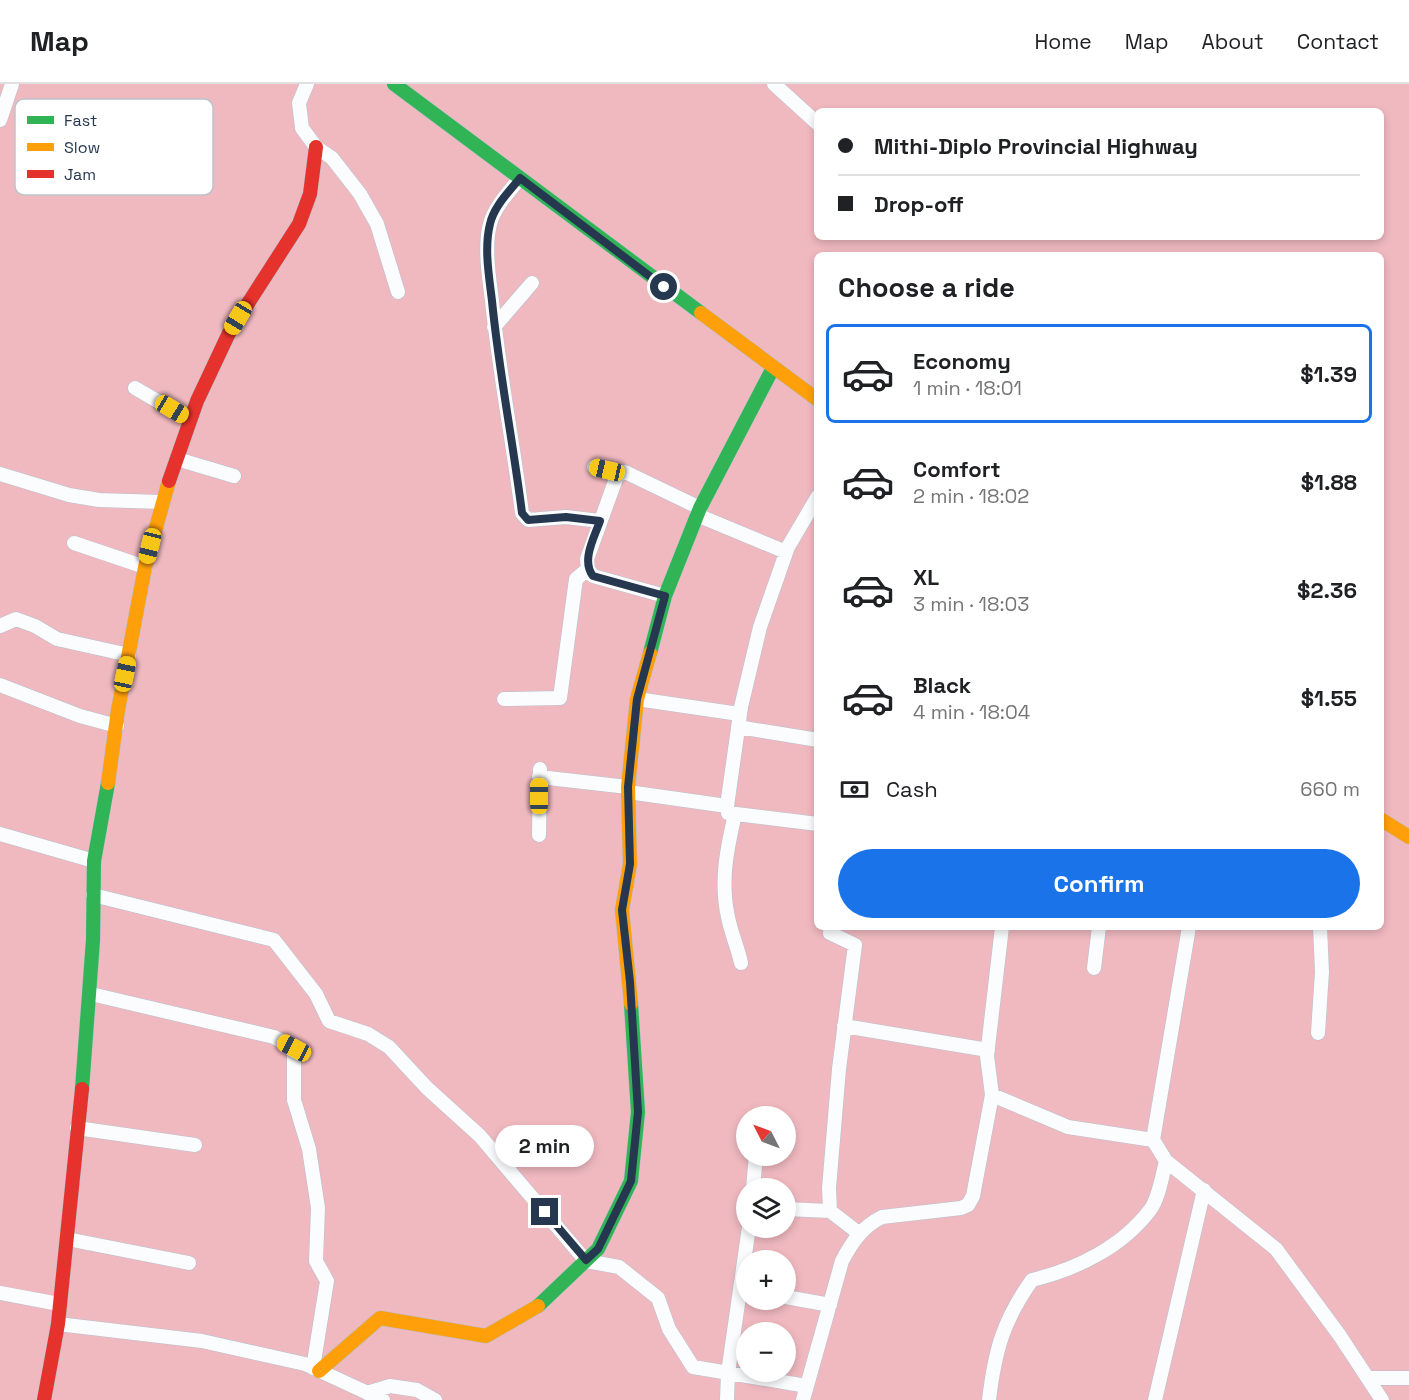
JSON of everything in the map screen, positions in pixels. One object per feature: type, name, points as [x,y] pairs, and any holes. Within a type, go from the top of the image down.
[{"type":"street","points":[[0,120],[12,84]]},
{"type":"street","points":[[307,84],[298,103],[302,128],[316,147],[332,159],[360,194],[377,224],[398,292]]},
{"type":"street","points":[[394,84],[814,397]]},
{"type":"street","points":[[774,84],[814,120]]},
{"type":"street","points":[[44,1400],[58,1324],[91,994],[94,861],[145,567],[161,502],[190,420],[229,333],[299,224],[310,194],[316,147]]},
{"type":"street","points":[[520,178],[495,211],[490,225],[488,249],[498,369],[524,517],[528,520],[566,517],[600,521]]},
{"type":"street","points":[[494,327],[532,283]]},
{"type":"street","points":[[316,1370],[380,1318],[457,1329],[486,1336],[543,1304],[598,1249],[631,1181],[638,1112],[634,1035],[622,910],[630,864],[628,790],[637,699],[665,596],[698,511],[773,368]]},
{"type":"street","points":[[135,388],[190,420]]},
{"type":"street","points":[[177,459],[234,476]]},
{"type":"street","points":[[594,467],[625,472],[698,511],[786,552]]},
{"type":"street","points":[[621,473],[617,476],[600,521],[587,559],[588,569],[593,576],[665,596]]},
{"type":"street","points":[[0,474],[69,495],[99,500],[161,502]]},
{"type":"street","points":[[741,963],[728,920],[723,887],[738,721],[759,627],[786,552],[814,503]]},
{"type":"street","points":[[74,543],[145,567]]},
{"type":"street","points":[[504,699],[560,698],[576,579],[588,569]]},
{"type":"street","points":[[0,626],[16,619],[35,626],[57,639],[129,655]]},
{"type":"street","points":[[0,685],[80,716],[117,726]]},
{"type":"street","points":[[637,699],[814,739]]},
{"type":"street","points":[[539,835],[540,773],[731,810],[814,823]]},
{"type":"street","points":[[1384,821],[1409,837]]},
{"type":"street","points":[[0,834],[94,861]]},
{"type":"street","points":[[93,895],[274,940],[316,994],[329,1021],[368,1034],[389,1047],[427,1088],[480,1136],[586,1260],[620,1267],[658,1298],[669,1329],[693,1367],[807,1386]]},
{"type":"street","points":[[830,930],[830,933],[855,945],[844,1026],[829,1188],[830,1211]]},
{"type":"street","points":[[803,1400],[842,1261],[860,1234],[871,1223],[882,1218],[961,1208],[968,1205],[973,1196],[992,1095],[988,1050],[1002,930]]},
{"type":"street","points":[[1094,968],[1099,930]]},
{"type":"street","points":[[1188,930],[1153,1140],[1166,1161],[1276,1249],[1382,1400]]},
{"type":"street","points":[[1318,1033],[1322,972],[1320,930]]},
{"type":"street","points":[[91,994],[274,1037],[294,1048],[294,1100],[309,1149],[318,1208],[316,1261],[327,1281],[316,1370]]},
{"type":"street","points":[[844,1026],[988,1050]]},
{"type":"street","points":[[992,1095],[1068,1127],[1153,1140]]},
{"type":"street","points":[[77,1128],[195,1145]]},
{"type":"street","points":[[989,1400],[994,1355],[1013,1307],[1032,1280],[1067,1272],[1118,1242],[1152,1209],[1166,1161]]},
{"type":"street","points":[[1155,1400],[1204,1190]]},
{"type":"street","points":[[796,1209],[830,1211],[860,1234]]},
{"type":"street","points":[[67,1239],[189,1263]]},
{"type":"street","points":[[0,1293],[59,1304]]},
{"type":"street","points":[[796,1299],[830,1305]]},
{"type":"street","points":[[727,1400],[728,1373],[740,1310]]},
{"type":"street","points":[[58,1324],[202,1341],[316,1370],[383,1400]]},
{"type":"street","points":[[1368,1378],[1409,1378]]},
{"type":"street","points":[[367,1393],[390,1386],[417,1390],[435,1400]]},
{"type":"shaded area","points":[[0,84],[1409,84],[1409,1400],[0,1400]]},
{"type":"traffic: fast","points":[[394,84],[701,313]]},
{"type":"traffic: fast","points":[[650,653],[665,596],[700,508],[773,368]]},
{"type":"traffic: fast","points":[[82,1089],[93,940],[94,861],[108,783]]},
{"type":"traffic: fast","points":[[538,1306],[598,1249],[631,1181],[638,1112],[631,1004]]},
{"type":"traffic: slow","points":[[701,313],[814,397]]},
{"type":"traffic: slow","points":[[108,783],[118,710],[145,567],[169,481]]},
{"type":"traffic: slow","points":[[631,1004],[622,910],[630,864],[628,787],[637,699],[650,653]]},
{"type":"traffic: slow","points":[[1384,821],[1409,837]]},
{"type":"traffic: slow","points":[[319,1371],[380,1318],[486,1336],[538,1306]]},
{"type":"traffic: jam","points":[[169,481],[197,401],[229,333],[299,224],[310,194],[316,147]]},
{"type":"traffic: jam","points":[[44,1400],[58,1324],[82,1089]]},
{"type":"route","points":[[545,1212],[586,1260],[598,1249],[631,1181],[638,1112],[630,982],[622,910],[630,864],[628,787],[637,699],[665,596],[593,576],[588,569],[587,559],[600,521],[566,517],[528,520],[522,513],[512,439],[498,369],[490,284],[488,249],[490,225],[495,211],[520,178],[664,287]]}]
